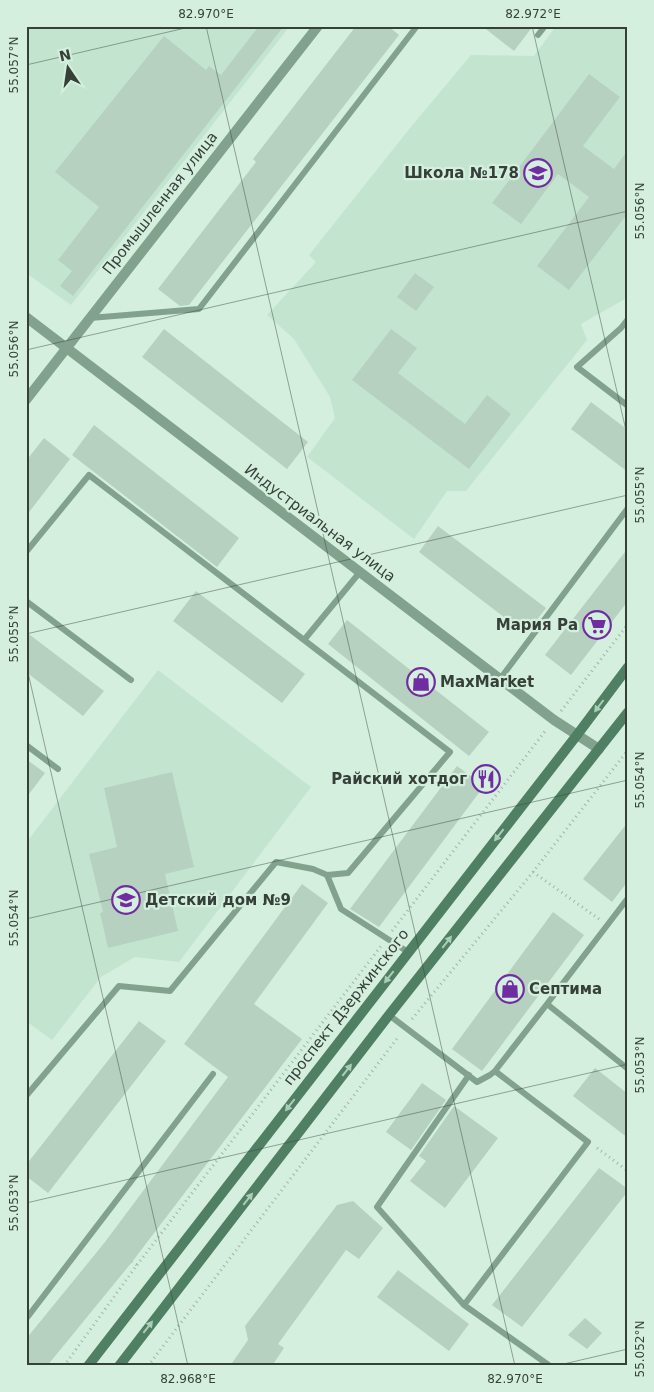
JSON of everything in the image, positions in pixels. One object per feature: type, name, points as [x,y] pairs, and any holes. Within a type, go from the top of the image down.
[{"type":"main road","name":"проспект Дзержинского","points":[[88,1366],[628,667]]},
{"type":"main road","points":[[118,1366],[389,1015],[628,712]]},
{"type":"street","name":"Промышленная улица","points":[[26,400],[318,26]]},
{"type":"street","name":"Индустриальная улица","points":[[26,317],[500,679],[599,749]]},
{"type":"lane","points":[[89,318],[199,308],[417,26]]},
{"type":"lane","points":[[538,35],[545,26]]},
{"type":"lane","points":[[628,319],[621,328],[577,366],[628,406]]},
{"type":"lane","points":[[26,552],[89,475],[450,752],[348,873],[327,875],[313,869],[276,862],[170,991],[119,986],[26,1096]]},
{"type":"lane","points":[[500,679],[628,508]]},
{"type":"lane","points":[[304,640],[360,572]]},
{"type":"lane","points":[[26,601],[132,680]]},
{"type":"lane","points":[[26,745],[58,768]]},
{"type":"lane","points":[[327,875],[341,909],[408,952]]},
{"type":"lane","points":[[389,1015],[476,1082],[495,1071],[628,898]]},
{"type":"lane","points":[[547,1004],[628,1069]]},
{"type":"lane","points":[[464,1305],[588,1142],[495,1071]]},
{"type":"lane","points":[[26,1319],[213,1074]]},
{"type":"lane","points":[[469,1075],[377,1207],[464,1305],[550,1366]]},
{"type":"path","points":[[148,1366],[405,1028],[533,872],[628,750]]},
{"type":"path","points":[[533,872],[607,925]]},
{"type":"path","points":[[588,1142],[628,1171]]},
{"type":"path","points":[[64,1366],[137,1265],[132,1262]]},
{"type":"shaded area","points":[[26,26],[290,26],[71,305],[26,273]]},
{"type":"shaded area","points":[[556,26],[628,26],[628,295],[625,299],[581,324],[587,340],[466,491],[447,491],[414,539],[307,457],[335,418],[330,397],[294,339],[267,315],[316,262],[309,255],[471,55],[534,56]]},
{"type":"shaded area","name":"Детский дом №9","points":[[158,670],[311,787],[179,962],[135,957],[101,977],[52,1040],[26,1021],[26,843]]},
{"type":"building","points":[[259,26],[284,26],[73,296],[60,286],[72,271],[58,260],[99,207],[55,172],[164,36],[206,70],[209,66],[221,75]]},
{"type":"building","points":[[356,26],[388,26],[399,35],[189,305],[180,306],[158,289],[256,162],[253,159]]},
{"type":"building","points":[[482,26],[533,26],[514,51]]},
{"type":"building","points":[[589,74],[620,97],[583,146],[614,169],[628,150],[628,213],[569,290],[537,266],[589,197],[558,174],[521,224],[492,203]]},
{"type":"building","points":[[415,273],[434,287],[416,311],[397,297]]},
{"type":"building","points":[[164,329],[308,442],[287,469],[142,357]]},
{"type":"building","points":[[391,329],[417,348],[398,373],[465,424],[487,395],[511,414],[469,469],[352,380]]},
{"type":"building","points":[[591,402],[628,430],[628,472],[571,429]]},
{"type":"building","points":[[94,425],[239,538],[217,567],[72,455]]},
{"type":"building","points":[[44,438],[70,459],[26,516],[26,461]]},
{"type":"building","points":[[438,526],[546,608],[526,634],[419,552]]},
{"type":"building","points":[[628,548],[628,601],[571,675],[545,655]]},
{"type":"building","points":[[196,591],[305,674],[282,703],[173,621]]},
{"type":"building","points":[[347,620],[489,732],[469,756],[328,644]]},
{"type":"building","points":[[26,632],[104,691],[83,716],[26,672]]},
{"type":"building","points":[[26,759],[45,773],[26,798]]},
{"type":"building","points":[[457,766],[484,786],[379,927],[350,909]]},
{"type":"building","points":[[172,772],[194,867],[165,874],[178,931],[108,948],[100,913],[103,912],[89,854],[117,847],[104,788]]},
{"type":"building","points":[[628,822],[628,881],[612,902],[583,879]]},
{"type":"building","points":[[302,884],[328,903],[254,1004],[302,1039],[132,1262],[47,1366],[26,1366],[26,1339],[105,1242],[228,1077],[184,1044]]},
{"type":"building","points":[[553,912],[584,935],[482,1071],[452,1049]]},
{"type":"building","points":[[139,1021],[166,1041],[48,1193],[26,1176],[26,1165]]},
{"type":"building","points":[[595,1068],[628,1094],[628,1138],[573,1096]]},
{"type":"building","points":[[422,1083],[446,1100],[411,1150],[386,1132]]},
{"type":"building","points":[[454,1106],[498,1138],[445,1208],[410,1181],[426,1161],[419,1156]]},
{"type":"building","points":[[599,1168],[628,1189],[628,1191],[522,1327],[492,1305]]},
{"type":"building","points":[[353,1201],[383,1228],[359,1259],[346,1250],[278,1344],[284,1348],[272,1366],[230,1366],[248,1340],[245,1326],[337,1205]]},
{"type":"building","points":[[398,1270],[469,1324],[449,1351],[377,1297]]},
{"type":"building","points":[[585,1318],[602,1333],[587,1349],[568,1335]]},
{"type":"place","name":"Школа №178","points":[[538,173]]},
{"type":"place","name":"Мария Ра","points":[[597,625]]},
{"type":"place","name":"MaxMarket","points":[[421,682]]},
{"type":"place","name":"Райский хотдог","points":[[486,779]]},
{"type":"place","name":"Детский дом №9","points":[[126,900]]},
{"type":"place","name":"Септима","points":[[510,989]]}]
